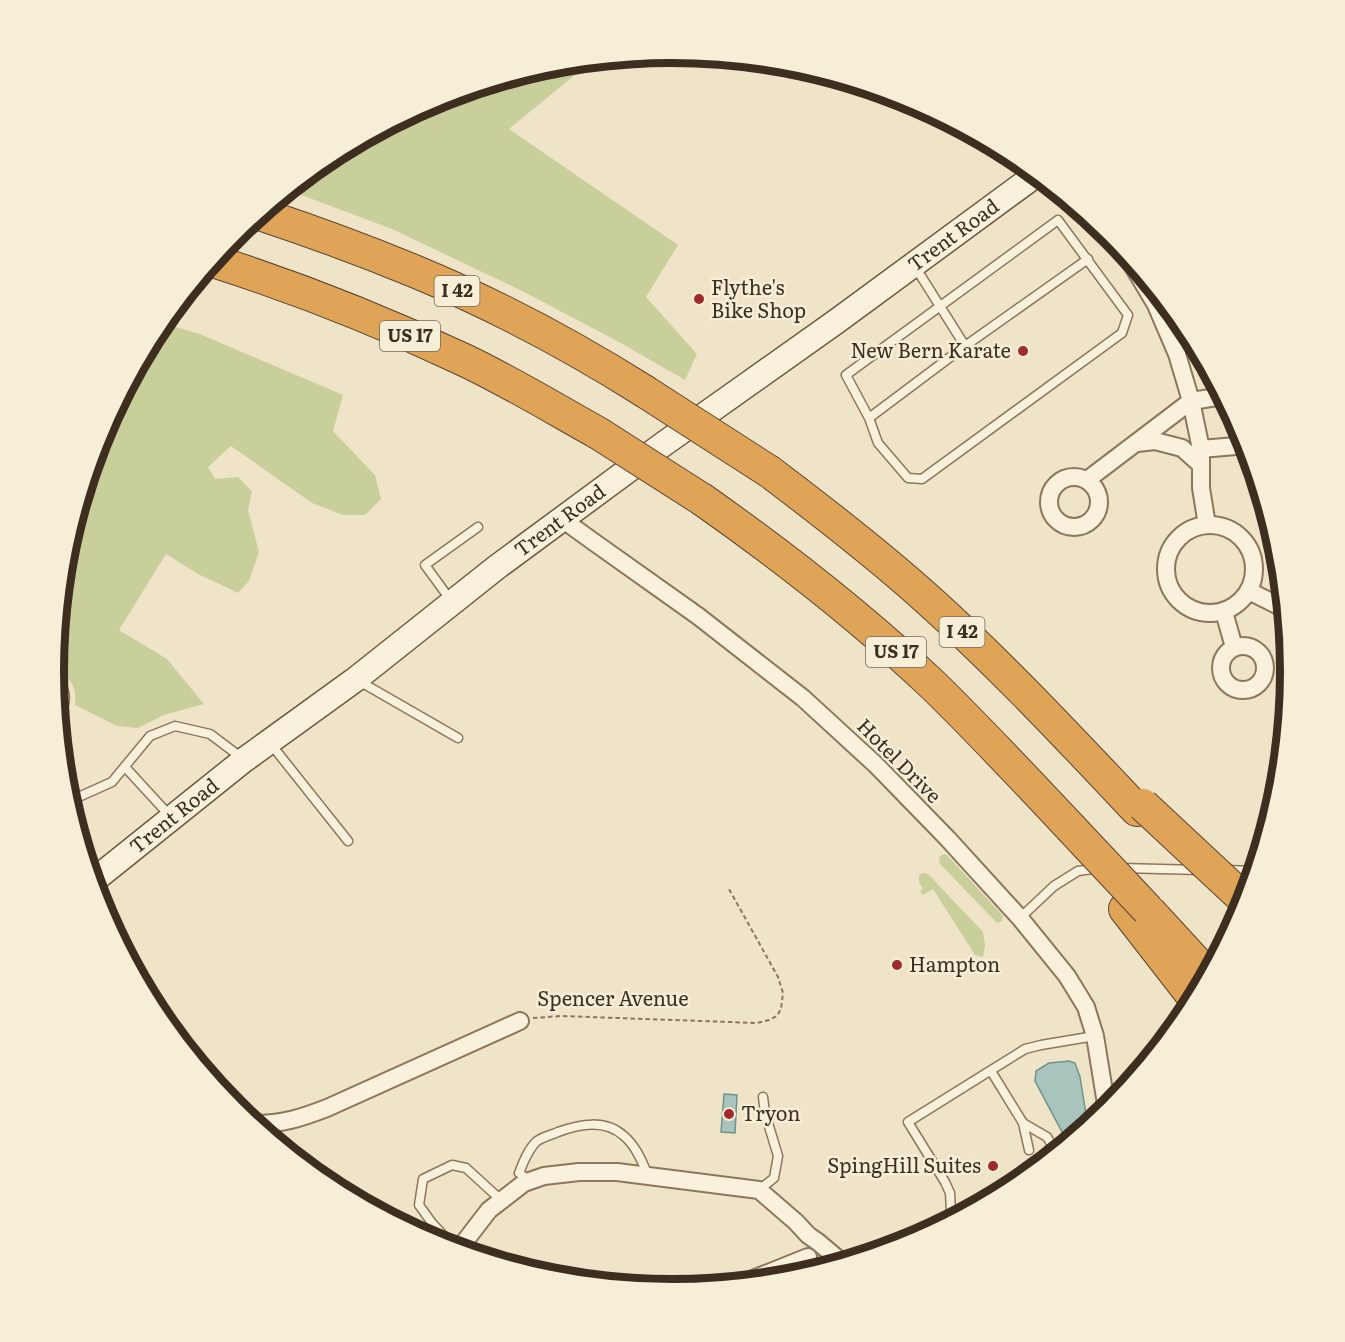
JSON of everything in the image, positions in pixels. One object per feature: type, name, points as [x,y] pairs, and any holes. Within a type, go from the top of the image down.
[{"type":"highway","name":"I 42","points":[[269,217],[414,271],[562,342],[602,364],[770,472],[840,525],[926,598],[1002,669],[1234,904]]},
{"type":"highway","name":"US 17","points":[[221,264],[321,299],[474,365],[598,433],[751,533],[875,633],[932,685],[990,742],[1136,910],[1202,970]]},
{"type":"highway","points":[[1136,910],[1189,991]]},
{"type":"street","name":"Trent Road","points":[[100,875],[244,760],[356,679],[497,567],[1030,180]]},
{"type":"street","points":[[1150,294],[1178,354],[1191,401],[1201,456],[1201,488],[1207,525]]},
{"type":"street","points":[[1087,480],[1191,401],[1215,397]]},
{"type":"street","points":[[1136,443],[1155,441],[1201,456],[1237,447]]},
{"type":"street","name":"Hotel Drive","points":[[562,519],[698,616],[803,698],[876,765],[948,839],[1020,918],[1066,975],[1086,1007],[1095,1036],[1105,1098]]},
{"type":"street","points":[[1207,525],[1221,526],[1233,532],[1244,540],[1251,552],[1254,578],[1249,591],[1234,607],[1224,612],[1209,614],[1194,611],[1181,603],[1171,592],[1166,578],[1166,563],[1170,548],[1192,528],[1207,525]]},
{"type":"street","points":[[1249,591],[1276,605]]},
{"type":"street","points":[[1224,612],[1234,648]]},
{"type":"street","name":"Spencer Avenue","points":[[268,1124],[300,1118],[327,1108],[520,1020]]},
{"type":"street","points":[[464,1242],[489,1210],[524,1183],[544,1176],[579,1172],[617,1172],[759,1190],[835,1257]]},
{"type":"street","points":[[807,1263],[811,1237]]},
{"type":"lane","points":[[1058,219],[1088,259],[1128,315],[1122,333],[922,479],[908,478],[878,443],[869,418],[846,375],[1058,219]]},
{"type":"lane","points":[[869,418],[965,346],[1088,259]]},
{"type":"lane","points":[[914,265],[965,346]]},
{"type":"lane","points":[[452,602],[425,565],[478,527]]},
{"type":"lane","points":[[356,679],[458,738]]},
{"type":"lane","points":[[78,798],[112,782],[150,736],[175,726],[210,734],[244,760]]},
{"type":"lane","points":[[270,743],[348,841]]},
{"type":"lane","points":[[125,767],[172,818]]},
{"type":"lane","points":[[1020,918],[1054,886],[1078,871],[1102,868],[1246,871]]},
{"type":"lane","points":[[951,1211],[950,1193],[945,1182],[908,1122],[1025,1049],[1095,1036]]},
{"type":"lane","points":[[991,1071],[1023,1123],[1029,1150]]},
{"type":"lane","points":[[759,1190],[774,1178],[778,1156],[765,1113],[763,1097]]},
{"type":"lane","points":[[1023,1123],[1047,1137],[1052,1145]]},
{"type":"lane","points":[[531,1181],[519,1173],[528,1152],[536,1142],[568,1129],[591,1124],[614,1129],[624,1135],[638,1154],[648,1175]]},
{"type":"lane","points":[[441,1233],[419,1204],[423,1179],[452,1165],[466,1168],[501,1200]]},
{"type":"path","name":"Spencer Avenue","points":[[520,1020],[561,1016],[757,1023],[777,1016],[783,1003],[783,993],[778,976],[729,889]]},
{"type":"green space","points":[[581,70],[509,129],[678,245],[646,297],[697,354],[685,380],[524,292],[392,229],[297,193],[335,165],[369,144],[440,109],[515,84]]},
{"type":"green space","points":[[172,326],[200,334],[343,395],[333,431],[375,475],[381,499],[365,515],[343,515],[312,503],[231,446],[208,467],[215,479],[238,477],[252,491],[248,510],[259,552],[249,581],[238,593],[198,574],[166,554],[119,630],[167,659],[204,704],[164,715],[138,728],[117,726],[75,705],[74,690],[64,668],[70,592],[85,514],[111,438],[127,402]]},
{"type":"green space","points":[[944,854],[1003,916],[1002,921],[997,923],[940,864],[939,857]]},
{"type":"green space","points":[[928,874],[983,932],[985,945],[983,957],[975,955],[933,889],[923,895],[920,891],[923,889],[919,882],[919,875]]},
{"type":"water","points":[[1069,1061],[1075,1063],[1080,1077],[1086,1116],[1064,1135],[1035,1081],[1036,1071],[1049,1063]]},
{"type":"water","name":"Tryon","points":[[724,1094],[737,1095],[735,1133],[721,1132]]},
{"type":"place","name":"Flythe's Bike Shop","points":[[699,299]]},
{"type":"place","name":"New Bern Karate","points":[[1023,351]]},
{"type":"place","name":"Hampton","points":[[897,965]]},
{"type":"place","name":"Tryon","points":[[729,1114]]},
{"type":"place","name":"SpingHill Suites","points":[[993,1166]]}]
